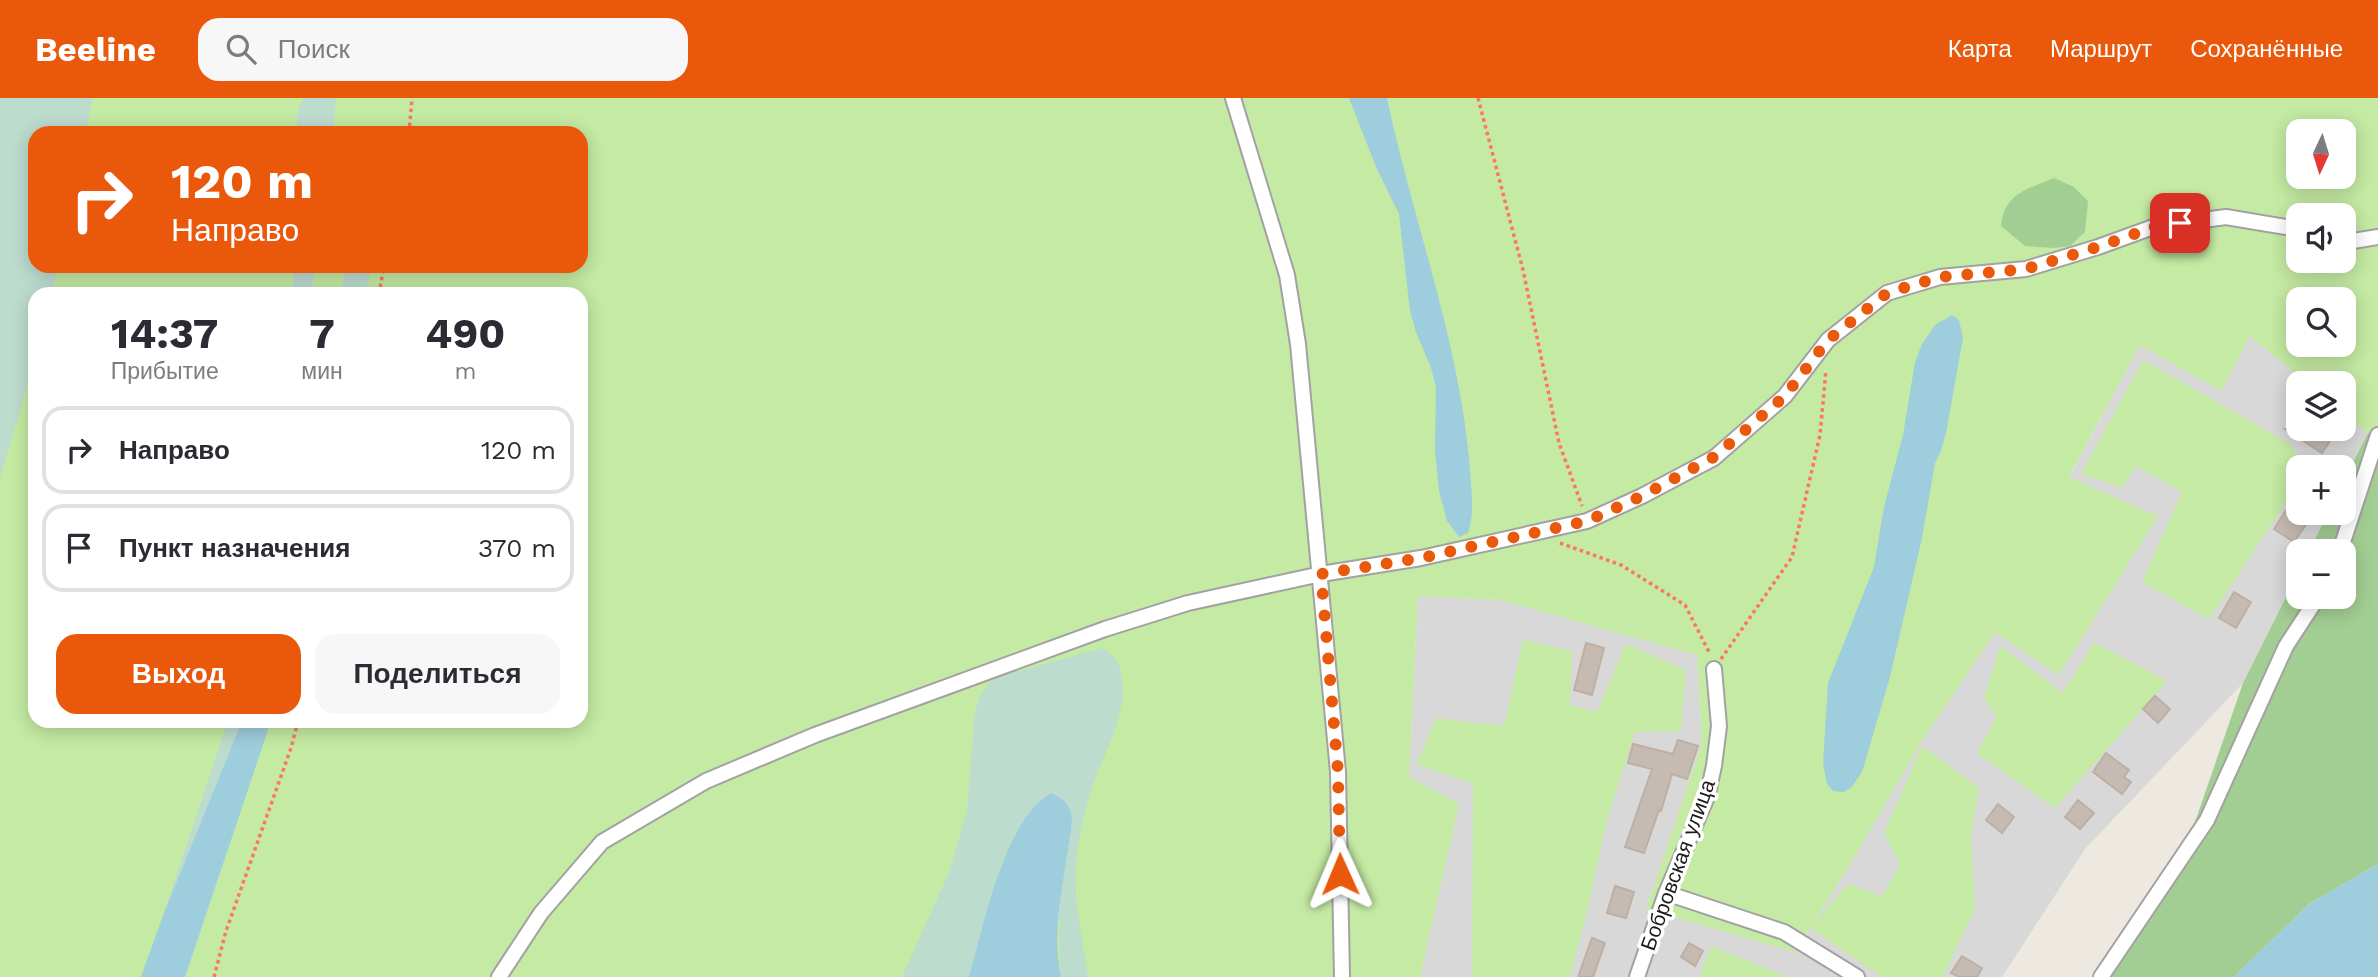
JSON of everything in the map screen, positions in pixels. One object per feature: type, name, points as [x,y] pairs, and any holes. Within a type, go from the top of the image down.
[{"type":"street","points":[[1233,98],[1287,275],[1298,344],[1338,772],[1342,977]]},
{"type":"street","points":[[499,977],[541,914],[602,842],[706,781],[815,735],[1105,629],[1188,603],[1321,574],[1421,558],[1587,521],[1642,496],[1714,457],[1785,396],[1828,340],[1887,293],[1940,277],[2026,269],[2157,226],[2226,217],[2286,227]]},
{"type":"street","points":[[2356,241],[2378,237]]},
{"type":"street","points":[[2344,539],[2378,435]]},
{"type":"street","points":[[2101,977],[2207,820],[2286,646],[2310,609]]},
{"type":"street","name":"Бобровская улица","points":[[1637,977],[1666,893],[1707,797],[1719,726],[1714,669]]},
{"type":"street","points":[[1666,893],[1784,932],[1857,977]]},
{"type":"path","points":[[410,126],[412,98]]},
{"type":"path","points":[[1478,98],[1523,270],[1559,443],[1587,521]]},
{"type":"path","points":[[1714,669],[1793,556],[1821,435],[1826,367]]},
{"type":"path","points":[[1558,542],[1621,565],[1685,605],[1709,650],[1714,669]]},
{"type":"path","points":[[214,977],[226,931],[296,728]]},
{"type":"shaded area","points":[[2250,336],[2292,371],[2286,371],[2286,441],[2356,441],[2356,423],[2368,433],[2356,457],[2286,455],[2286,525],[2322,525],[2315,539],[2286,539],[2286,597],[2243,683],[2085,849],[2002,977],[1420,977],[1459,804],[1409,777],[1418,596],[1501,600],[1697,655],[1702,743],[1646,909],[1795,952],[1922,741],[1995,632],[2059,674],[2158,516],[2069,478],[2140,345],[2221,391]]},
{"type":"green space","points":[[0,98],[2378,98],[2378,435],[2368,433],[2356,423],[2356,371],[2292,371],[2250,336],[2221,391],[2140,345],[2069,477],[2158,516],[2059,675],[1995,632],[1922,741],[1811,926],[1848,884],[1882,896],[1900,865],[1884,833],[1922,746],[1979,788],[1971,835],[1975,908],[1944,974],[1946,977],[1882,977],[1810,928],[1795,952],[1646,909],[1702,743],[1697,655],[1501,600],[1418,596],[1409,777],[1459,804],[1420,977],[0,977]]},
{"type":"green space","points":[[0,98],[92,98],[87,126],[28,126],[28,273],[56,273],[54,287],[28,287],[28,384],[0,478]]},
{"type":"green space","points":[[303,98],[336,98],[334,126],[297,126],[298,110]]},
{"type":"green space","points":[[2054,178],[2074,187],[2088,201],[2085,232],[2070,246],[2025,246],[2001,226],[2003,215],[2012,199],[2027,189]]},
{"type":"green space","points":[[293,273],[315,273],[312,287],[293,287]]},
{"type":"green space","points":[[344,273],[370,273],[367,287],[342,287]]},
{"type":"green space","points":[[2143,360],[2290,444],[2298,455],[2286,455],[2286,502],[2209,619],[2142,582],[2182,492],[2136,466],[2122,488],[2081,474]]},
{"type":"green space","points":[[2368,433],[2378,435],[2378,864],[2309,904],[2234,977],[2100,977],[2195,822],[2243,683],[2286,597],[2286,609],[2356,609],[2356,539],[2315,539],[2322,525],[2356,525],[2356,457]]},
{"type":"green space","points":[[1523,640],[1572,651],[1570,705],[1597,712],[1626,644],[1686,670],[1681,731],[1635,732],[1606,823],[1589,905],[1570,977],[1472,977],[1473,784],[1416,764],[1436,718],[1504,726]]},
{"type":"green space","points":[[2094,642],[2167,681],[2055,808],[1977,753],[1997,717],[1984,698],[2000,646],[2063,693]]},
{"type":"green space","points":[[1102,648],[1118,663],[1123,695],[1115,728],[1088,800],[1077,856],[1077,907],[1088,977],[1061,977],[1060,971],[1059,900],[1070,838],[1017,830],[1001,865],[969,977],[902,977],[950,870],[967,811],[975,711],[982,692],[994,678]]},
{"type":"green space","points":[[226,728],[239,728],[162,918]]},
{"type":"green space","points":[[1711,946],[1788,977],[1699,977]]},
{"type":"water","points":[[1349,98],[1387,98],[1446,328],[1465,422],[1472,493],[1468,533],[1459,537],[1447,521],[1439,491],[1435,450],[1436,387],[1410,311],[1399,214],[1376,167]]},
{"type":"water","points":[[1952,315],[1959,320],[1963,338],[1946,433],[1935,463],[1922,538],[1890,677],[1862,772],[1851,788],[1843,792],[1833,791],[1827,784],[1823,764],[1828,683],[1874,567],[1884,507],[1903,435],[1915,362],[1922,344],[1935,325]]},
{"type":"water","points":[[239,728],[269,728],[185,977],[141,977],[162,918]]},
{"type":"water","points":[[1051,793],[1066,803],[1072,819],[1058,917],[1061,977],[969,977],[989,904],[1008,850],[1020,826],[1034,807]]},
{"type":"water","points":[[2378,864],[2378,977],[2234,977],[2309,904]]},
{"type":"building","points":[[2304,441],[2330,441],[2322,453]]},
{"type":"building","points":[[2286,510],[2286,525],[2306,525],[2296,539],[2289,539],[2274,529]]},
{"type":"building","points":[[2234,592],[2251,602],[2236,628],[2219,618]]},
{"type":"building","points":[[1586,643],[1604,648],[1592,695],[1574,690]]},
{"type":"building","points":[[2155,696],[2170,709],[2158,723],[2143,709]]},
{"type":"building","points":[[1678,740],[1698,746],[1687,779],[1672,774],[1644,853],[1625,847],[1652,769],[1628,763],[1633,744],[1673,754]]},
{"type":"building","points":[[2106,753],[2129,770],[2124,777],[2131,782],[2122,794],[2093,772]]},
{"type":"building","points":[[2078,800],[2094,813],[2080,829],[2065,817]]},
{"type":"building","points":[[1998,804],[2014,817],[2002,833],[1986,820]]},
{"type":"building","points":[[1615,886],[1634,892],[1626,918],[1607,913]]},
{"type":"building","points":[[1592,938],[1605,943],[1593,977],[1578,977]]},
{"type":"building","points":[[1689,943],[1703,951],[1695,966],[1681,957]]},
{"type":"building","points":[[1962,956],[1982,968],[1977,977],[1959,977],[1951,973]]},
{"type":"route","points":[[1340,874],[1338,772],[1321,574],[1421,558],[1587,521],[1642,496],[1714,457],[1785,396],[1828,340],[1887,293],[1940,277],[2026,269],[2157,226],[2180,223]]}]
